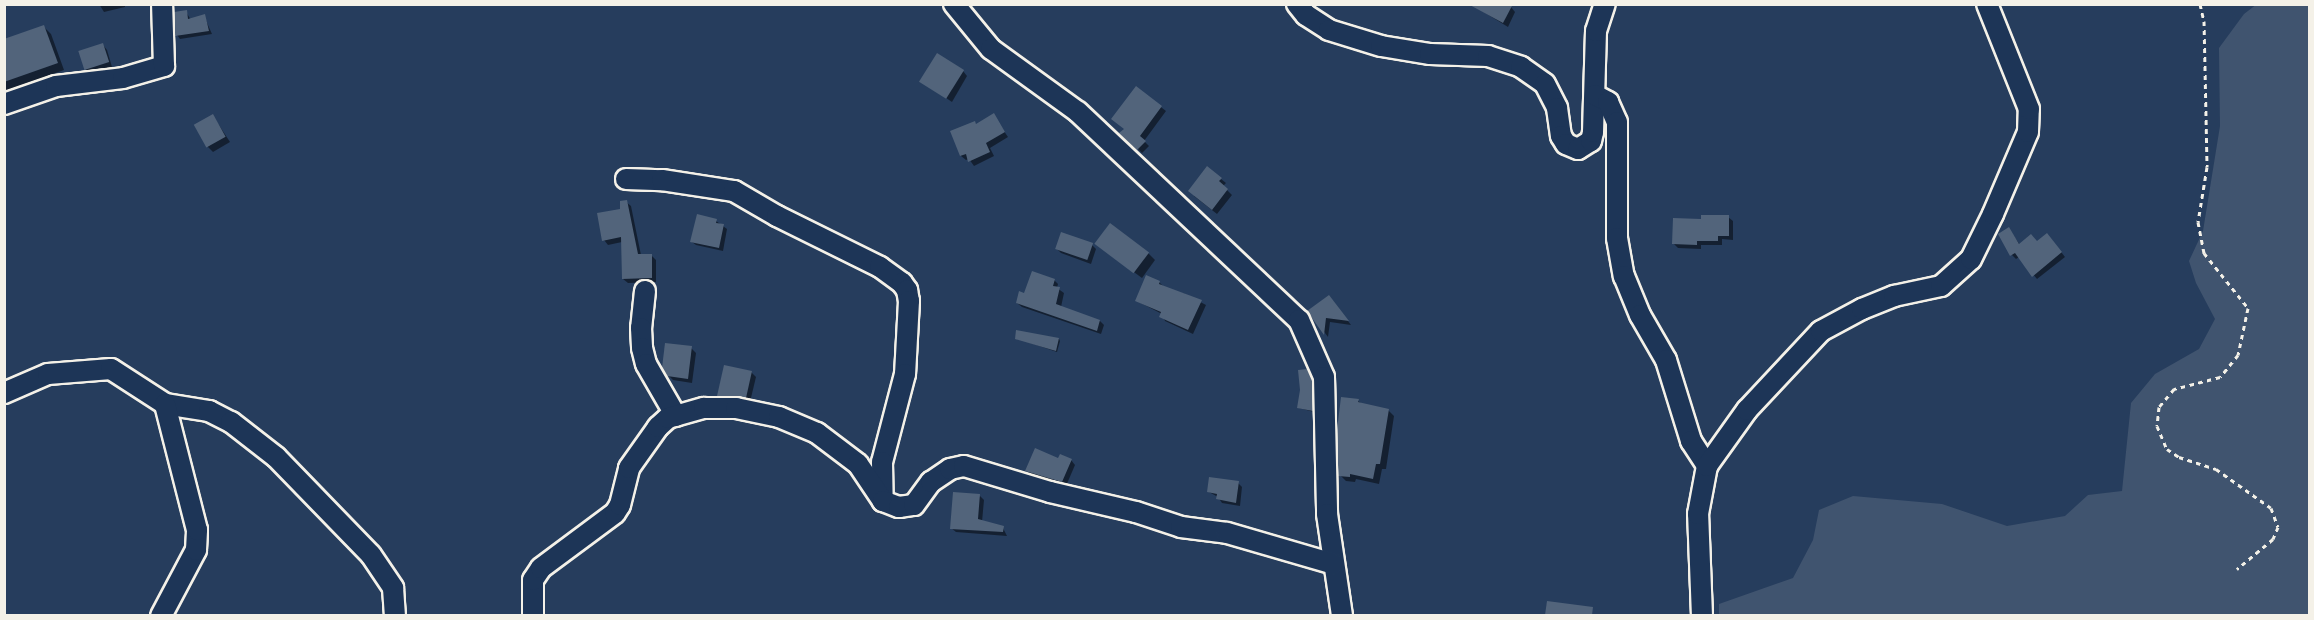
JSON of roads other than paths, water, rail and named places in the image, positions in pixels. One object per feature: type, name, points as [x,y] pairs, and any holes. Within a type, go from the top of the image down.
[{"type":"street","points":[[4,104],[56,86],[123,78],[164,66],[162,4]]},
{"type":"street","points":[[954,4],[991,48],[1078,112],[1299,320],[1324,377],[1327,514],[1342,615]]},
{"type":"street","points":[[1297,4],[1306,15],[1329,30],[1381,46],[1430,54],[1488,56],[1521,66],[1535,74],[1545,84],[1557,108],[1561,136],[1571,147],[1578,148],[1591,141],[1595,95],[1596,31],[1605,4]]},
{"type":"street","points":[[1702,615],[1698,514],[1707,466],[1747,410],[1821,331],[1862,309],[1894,296],[1941,286],[1971,259],[2028,132],[2029,109],[1987,4]]},
{"type":"street","points":[[1595,95],[1608,102],[1617,122],[1617,238],[1624,276],[1640,315],[1666,360],[1691,441],[1707,466]]},
{"type":"street","points":[[626,179],[673,182],[735,191],[777,216],[880,267],[902,283],[907,290],[909,301],[905,374],[882,462],[883,501]]},
{"type":"street","points":[[645,291],[641,328],[642,348],[646,363],[676,416]]},
{"type":"street","points":[[4,393],[48,374],[111,369],[165,404],[209,411],[231,422],[276,457],[372,555],[393,588],[395,615]]},
{"type":"street","points":[[161,615],[196,550],[197,530],[165,404]]},
{"type":"street","points":[[533,615],[533,580],[542,568],[615,513],[620,505],[629,468],[658,427],[676,416],[704,408],[736,408],[788,421],[817,433],[858,464],[883,501],[899,507],[914,505],[932,482],[950,469],[964,466],[1050,492],[1136,512],[1181,527],[1227,533],[1334,564]]}]
